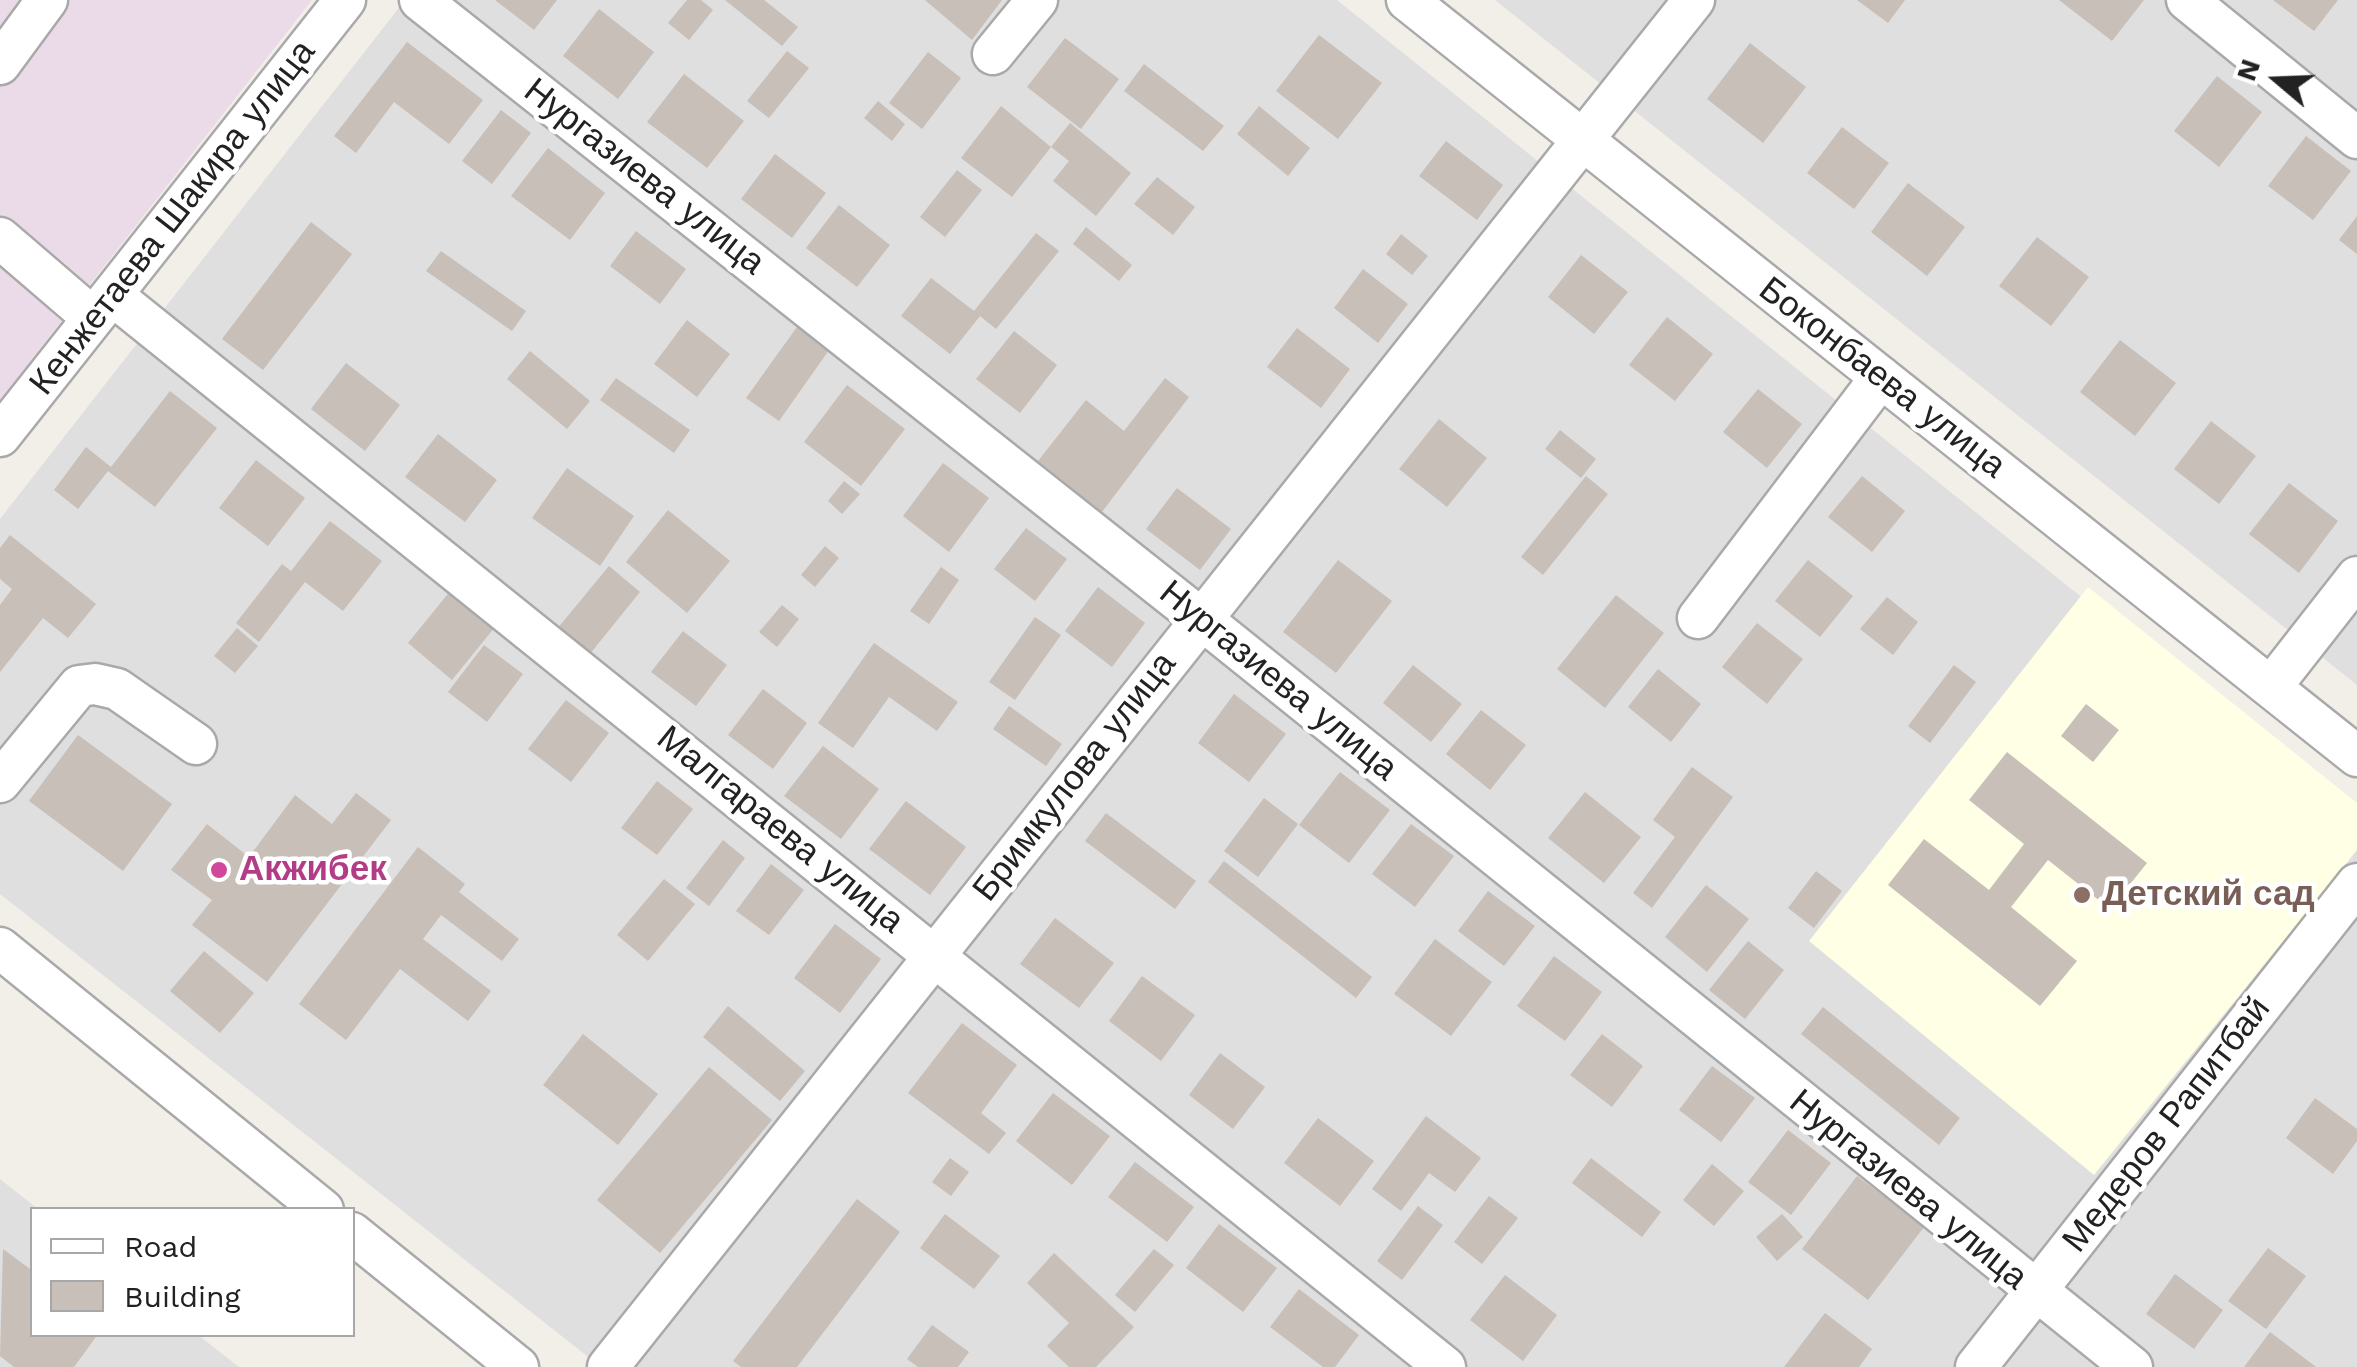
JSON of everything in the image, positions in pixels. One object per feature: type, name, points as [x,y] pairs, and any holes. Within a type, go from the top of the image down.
[{"type":"street","points":[[0,64],[47,0]]},
{"type":"street","name":"Кенжетаева Шакира улица","points":[[0,436],[345,0]]},
{"type":"street","name":"Нургазиева улица","points":[[420,0],[1200,618],[2132,1367]]},
{"type":"street","points":[[993,54],[1036,0]]},
{"type":"street","name":"Боконбаева улица","points":[[1407,0],[2357,756]]},
{"type":"street","name":"Бримкулова улица","points":[[608,1367],[1694,0]]},
{"type":"street","points":[[2187,0],[2357,138]]},
{"type":"street","name":"Малгараева улица","points":[[0,238],[103,306],[935,954],[1446,1367]]},
{"type":"street","points":[[1698,618],[1882,377]]},
{"type":"street","points":[[2271,687],[2357,577]]},
{"type":"street","points":[[0,782],[79,686],[95,684],[117,689],[196,744]]},
{"type":"street","name":"Медеров Рапитбай","points":[[1976,1367],[2357,884]]},
{"type":"street","points":[[0,948],[319,1207]]},
{"type":"street","points":[[355,1235],[518,1367]]},
{"type":"shaded area","points":[[0,0],[312,0],[0,400]]},
{"type":"shaded area","points":[[405,0],[1337,0],[2357,818],[2357,1367],[601,1367],[0,894],[0,519]]},
{"type":"shaded area","points":[[1495,0],[2357,0],[2357,685]]},
{"type":"shaded area","name":"Детский сад","points":[[2088,587],[2357,803],[2357,850],[2094,1175],[1809,941]]},
{"type":"shaded area","points":[[0,1179],[35,1207],[30,1207],[30,1337],[201,1337],[239,1367],[0,1367]]},
{"type":"building","points":[[495,0],[557,0],[534,30]]},
{"type":"building","points":[[687,0],[701,0],[713,10],[689,40],[668,23]]},
{"type":"building","points":[[725,0],[764,0],[798,27],[782,46]]},
{"type":"building","points":[[925,0],[1002,0],[972,40]]},
{"type":"building","points":[[1857,0],[1905,0],[1888,23]]},
{"type":"building","points":[[2059,0],[2144,0],[2112,41]]},
{"type":"building","points":[[2273,0],[2338,0],[2314,31]]},
{"type":"building","points":[[599,9],[654,52],[618,99],[563,56]]},
{"type":"building","points":[[1319,35],[1382,83],[1338,139],[1276,91]]},
{"type":"building","points":[[1065,38],[1119,79],[1081,129],[1027,87]]},
{"type":"building","points":[[407,42],[483,100],[449,144],[394,102],[356,153],[334,136]]},
{"type":"building","points":[[1750,43],[1806,87],[1763,143],[1707,99]]},
{"type":"building","points":[[787,51],[809,68],[769,118],[747,101]]},
{"type":"building","points":[[928,52],[961,78],[922,129],[889,103]]},
{"type":"building","points":[[1144,64],[1224,126],[1203,151],[1124,91]]},
{"type":"building","points":[[684,74],[744,121],[707,168],[647,122]]},
{"type":"building","points":[[2217,76],[2262,112],[2219,167],[2174,131]]},
{"type":"building","points":[[878,101],[905,124],[892,141],[864,118]]},
{"type":"building","points":[[1001,106],[1051,147],[1012,197],[961,158]]},
{"type":"building","points":[[1259,106],[1310,148],[1288,176],[1237,134]]},
{"type":"building","points":[[501,110],[531,133],[492,184],[462,161]]},
{"type":"building","points":[[1070,123],[1131,173],[1096,216],[1053,181],[1069,161],[1051,147]]},
{"type":"building","points":[[1842,127],[1889,163],[1854,209],[1807,173]]},
{"type":"building","points":[[2306,136],[2351,171],[2313,220],[2268,186]]},
{"type":"building","points":[[1446,141],[1503,185],[1477,220],[1419,176]]},
{"type":"building","points":[[548,148],[605,193],[570,240],[511,196]]},
{"type":"building","points":[[775,154],[826,193],[792,238],[741,199]]},
{"type":"building","points":[[957,170],[982,190],[945,237],[920,217]]},
{"type":"building","points":[[1157,177],[1195,207],[1173,235],[1134,204]]},
{"type":"building","points":[[1908,183],[1965,227],[1927,276],[1871,232]]},
{"type":"building","points":[[839,205],[890,245],[857,287],[806,248]]},
{"type":"building","points":[[2357,216],[2357,254],[2339,240]]},
{"type":"building","points":[[311,222],[352,254],[263,370],[222,339]]},
{"type":"building","points":[[1086,227],[1132,265],[1119,281],[1073,244]]},
{"type":"building","points":[[636,231],[686,269],[660,304],[610,266]]},
{"type":"building","points":[[1036,233],[1059,251],[996,329],[980,316],[950,354],[901,316],[931,278],[974,311]]},
{"type":"building","points":[[1401,234],[1428,256],[1412,275],[1386,254]]},
{"type":"building","points":[[2037,237],[2089,277],[2051,326],[1999,286]]},
{"type":"building","points":[[441,251],[526,311],[512,331],[426,271]]},
{"type":"building","points":[[1581,255],[1628,292],[1594,334],[1548,297]]},
{"type":"building","points":[[1363,269],[1408,304],[1378,343],[1334,308]]},
{"type":"building","points":[[1667,317],[1713,354],[1675,401],[1629,365]]},
{"type":"building","points":[[687,320],[730,354],[697,397],[654,364]]},
{"type":"building","points":[[797,327],[829,350],[779,421],[746,398]]},
{"type":"building","points":[[1297,328],[1350,369],[1321,408],[1267,367]]},
{"type":"building","points":[[1014,331],[1057,365],[1020,413],[976,379]]},
{"type":"building","points":[[2120,340],[2176,383],[2135,436],[2080,392]]},
{"type":"building","points":[[530,351],[590,401],[567,429],[507,379]]},
{"type":"building","points":[[346,363],[400,405],[365,451],[311,409]]},
{"type":"building","points":[[616,378],[690,430],[674,453],[600,400]]},
{"type":"building","points":[[1165,378],[1189,397],[1102,512],[1038,461],[1086,400],[1124,431]]},
{"type":"building","points":[[847,385],[905,429],[861,486],[804,442]]},
{"type":"building","points":[[1758,389],[1802,424],[1767,468],[1723,432]]},
{"type":"building","points":[[170,391],[217,428],[155,507],[108,471],[78,509],[54,490],[86,447],[111,467]]},
{"type":"building","points":[[1439,419],[1487,458],[1447,507],[1399,469]]},
{"type":"building","points":[[2211,421],[2256,456],[2219,504],[2174,469]]},
{"type":"building","points":[[1560,430],[1596,459],[1581,478],[1545,449]]},
{"type":"building","points":[[438,434],[497,480],[465,522],[405,477]]},
{"type":"building","points":[[256,460],[305,498],[268,546],[219,508]]},
{"type":"building","points":[[943,463],[989,498],[949,552],[903,516]]},
{"type":"building","points":[[567,468],[634,516],[600,566],[532,518]]},
{"type":"building","points":[[1586,476],[1608,494],[1543,575],[1521,557]]},
{"type":"building","points":[[1862,476],[1905,511],[1872,552],[1828,517]]},
{"type":"building","points":[[844,481],[860,494],[842,514],[828,501]]},
{"type":"building","points":[[2289,483],[2338,521],[2299,573],[2249,534]]},
{"type":"building","points":[[1177,488],[1231,529],[1200,570],[1146,529]]},
{"type":"building","points":[[668,510],[730,561],[687,613],[626,562]]},
{"type":"building","points":[[330,521],[382,561],[343,611],[305,582],[259,642],[236,623],[282,564],[291,571]]},
{"type":"building","points":[[1026,528],[1067,559],[1035,601],[994,569]]},
{"type":"building","points":[[10,535],[96,604],[68,638],[43,618],[0,672],[0,605],[12,589],[0,579],[0,548]]},
{"type":"building","points":[[825,546],[839,558],[815,587],[801,575]]},
{"type":"building","points":[[1338,560],[1392,601],[1336,673],[1283,632]]},
{"type":"building","points":[[1808,560],[1853,596],[1820,637],[1775,601]]},
{"type":"building","points":[[609,566],[640,592],[589,655],[557,629]]},
{"type":"building","points":[[941,567],[959,580],[929,624],[910,611]]},
{"type":"building","points":[[1098,587],[1145,623],[1112,667],[1065,631]]},
{"type":"building","points":[[451,590],[495,627],[452,680],[408,643]]},
{"type":"building","points":[[1616,595],[1664,633],[1605,708],[1557,669]]},
{"type":"building","points":[[1887,597],[1918,622],[1893,655],[1860,629]]},
{"type":"building","points":[[782,605],[799,619],[777,647],[759,632]]},
{"type":"building","points":[[1035,617],[1061,635],[1015,700],[989,682]]},
{"type":"building","points":[[1757,623],[1803,659],[1767,704],[1722,667]]},
{"type":"building","points":[[237,628],[258,646],[235,673],[214,656]]},
{"type":"building","points":[[683,631],[727,665],[696,706],[651,672]]},
{"type":"building","points":[[874,643],[958,702],[937,731],[889,697],[853,748],[818,723]]},
{"type":"building","points":[[484,645],[523,674],[487,722],[448,692]]},
{"type":"building","points":[[1413,665],[1462,704],[1431,742],[1383,703]]},
{"type":"building","points":[[1954,665],[1976,682],[1930,743],[1908,726]]},
{"type":"building","points":[[1658,669],[1701,704],[1671,742],[1628,707]]},
{"type":"building","points":[[763,689],[807,723],[773,769],[728,735]]},
{"type":"building","points":[[1234,694],[1286,734],[1249,782],[1198,743]]},
{"type":"building","points":[[566,700],[609,733],[571,782],[528,749]]},
{"type":"building","points":[[2086,704],[2119,730],[2093,762],[2061,736]]},
{"type":"building","points":[[1009,706],[1062,744],[1046,766],[993,729]]},
{"type":"building","points":[[1481,710],[1526,745],[1490,790],[1446,754]]},
{"type":"building","name":"Акжибек","points":[[78,735],[172,804],[123,871],[29,801]]},
{"type":"building","points":[[823,746],[879,789],[841,839],[784,796]]},
{"type":"building","points":[[2007,752],[2147,863],[2110,909],[2048,860],[2011,907],[2077,961],[2040,1006],[1888,885],[1924,839],[1989,890],[2024,844],[1969,800]]},
{"type":"building","points":[[1692,767],[1733,797],[1652,908],[1633,893],[1675,837],[1653,820]]},
{"type":"building","points":[[1340,772],[1390,810],[1349,863],[1299,825]]},
{"type":"building","points":[[657,781],[693,809],[657,855],[621,828]]},
{"type":"building","points":[[1585,792],[1641,837],[1604,883],[1548,838]]},
{"type":"building","points":[[356,793],[391,820],[267,982],[192,925],[212,900],[171,870],[207,824],[249,857],[295,795],[332,824]]},
{"type":"building","points":[[1264,798],[1298,824],[1258,877],[1224,851]]},
{"type":"building","points":[[906,801],[966,847],[930,895],[869,849]]},
{"type":"building","points":[[1106,813],[1196,881],[1175,909],[1085,841]]},
{"type":"building","points":[[1411,824],[1454,856],[1415,907],[1372,874]]},
{"type":"building","points":[[723,840],[745,858],[709,906],[686,888]]},
{"type":"building","points":[[418,847],[465,884],[459,892],[519,939],[502,961],[441,915],[423,939],[491,991],[468,1021],[400,969],[346,1040],[299,1004]]},
{"type":"building","points":[[1224,861],[1372,977],[1356,998],[1208,882]]},
{"type":"building","points":[[771,864],[804,890],[769,935],[736,911]]},
{"type":"building","points":[[1816,871],[1842,891],[1814,928],[1788,908]]},
{"type":"building","points":[[664,879],[695,904],[648,961],[617,935]]},
{"type":"building","points":[[1706,885],[1749,919],[1707,972],[1665,937]]},
{"type":"building","points":[[1488,891],[1535,926],[1504,966],[1458,931]]},
{"type":"building","points":[[1055,918],[1114,963],[1079,1008],[1020,964]]},
{"type":"building","points":[[835,924],[881,959],[840,1013],[794,978]]},
{"type":"building","points":[[1435,939],[1492,982],[1451,1036],[1394,994]]},
{"type":"building","points":[[1748,941],[1784,970],[1745,1019],[1709,990]]},
{"type":"building","points":[[204,951],[254,993],[220,1033],[170,991]]},
{"type":"building","points":[[1554,956],[1602,992],[1565,1041],[1517,1006]]},
{"type":"building","points":[[1142,976],[1195,1015],[1161,1061],[1109,1021]]},
{"type":"building","points":[[728,1006],[805,1071],[780,1101],[703,1037]]},
{"type":"building","points":[[1823,1007],[1960,1118],[1939,1145],[1801,1034]]},
{"type":"building","points":[[962,1023],[1017,1065],[981,1113],[1006,1133],[989,1154],[908,1093]]},
{"type":"building","points":[[583,1034],[658,1094],[618,1145],[543,1085]]},
{"type":"building","points":[[1602,1034],[1643,1066],[1612,1107],[1570,1075]]},
{"type":"building","points":[[1220,1053],[1265,1087],[1233,1129],[1189,1095]]},
{"type":"building","points":[[1712,1066],[1755,1098],[1721,1142],[1679,1110]]},
{"type":"building","points":[[709,1067],[772,1120],[660,1253],[597,1200]]},
{"type":"building","points":[[1053,1093],[1110,1136],[1072,1185],[1016,1141]]},
{"type":"building","points":[[2315,1098],[2357,1129],[2357,1141],[2333,1174],[2286,1138]]},
{"type":"building","points":[[1426,1116],[1481,1158],[1455,1192],[1429,1173],[1401,1211],[1372,1189]]},
{"type":"building","points":[[1318,1118],[1374,1161],[1340,1206],[1284,1163]]},
{"type":"building","points":[[1788,1130],[1831,1163],[1791,1215],[1748,1182]]},
{"type":"building","points":[[950,1158],[969,1172],[951,1196],[932,1182]]},
{"type":"building","points":[[1591,1158],[1661,1212],[1642,1237],[1572,1183]]},
{"type":"building","points":[[1135,1162],[1194,1207],[1167,1242],[1108,1197]]},
{"type":"building","points":[[1712,1164],[1744,1191],[1714,1226],[1683,1200]]},
{"type":"building","points":[[1857,1176],[1924,1227],[1868,1300],[1802,1249]]},
{"type":"building","points":[[1489,1196],[1518,1218],[1482,1264],[1454,1242]]},
{"type":"building","points":[[857,1199],[900,1232],[797,1367],[741,1367],[733,1361]]},
{"type":"building","points":[[1418,1206],[1443,1225],[1402,1280],[1377,1261]]},
{"type":"building","points":[[945,1214],[1000,1256],[974,1289],[920,1248]]},
{"type":"building","points":[[1782,1214],[1803,1237],[1777,1261],[1756,1237]]},
{"type":"building","points":[[1219,1224],[1277,1268],[1243,1312],[1186,1268]]},
{"type":"building","points":[[2268,1248],[2306,1276],[2266,1329],[2228,1301]]},
{"type":"building","points":[[3,1249],[30,1269],[30,1337],[96,1337],[74,1367],[14,1367],[0,1356]]},
{"type":"building","points":[[1154,1249],[1174,1265],[1135,1312],[1115,1295]]},
{"type":"building","points":[[1054,1253],[1134,1327],[1096,1367],[1069,1367],[1047,1346],[1069,1323],[1027,1283]]},
{"type":"building","points":[[2175,1274],[2223,1310],[2194,1349],[2146,1314]]},
{"type":"building","points":[[1505,1275],[1557,1315],[1523,1361],[1470,1320]]},
{"type":"building","points":[[1299,1289],[1359,1335],[1335,1367],[1323,1367],[1270,1327]]},
{"type":"building","points":[[1825,1313],[1872,1349],[1859,1367],[1784,1367]]},
{"type":"building","points":[[932,1325],[969,1352],[958,1367],[918,1367],[907,1359]]},
{"type":"building","points":[[2270,1332],[2316,1367],[2244,1367]]},
{"type":"place","name":"Акжибек","points":[[219,870]]},
{"type":"place","name":"Детский сад","points":[[2082,895]]}]
